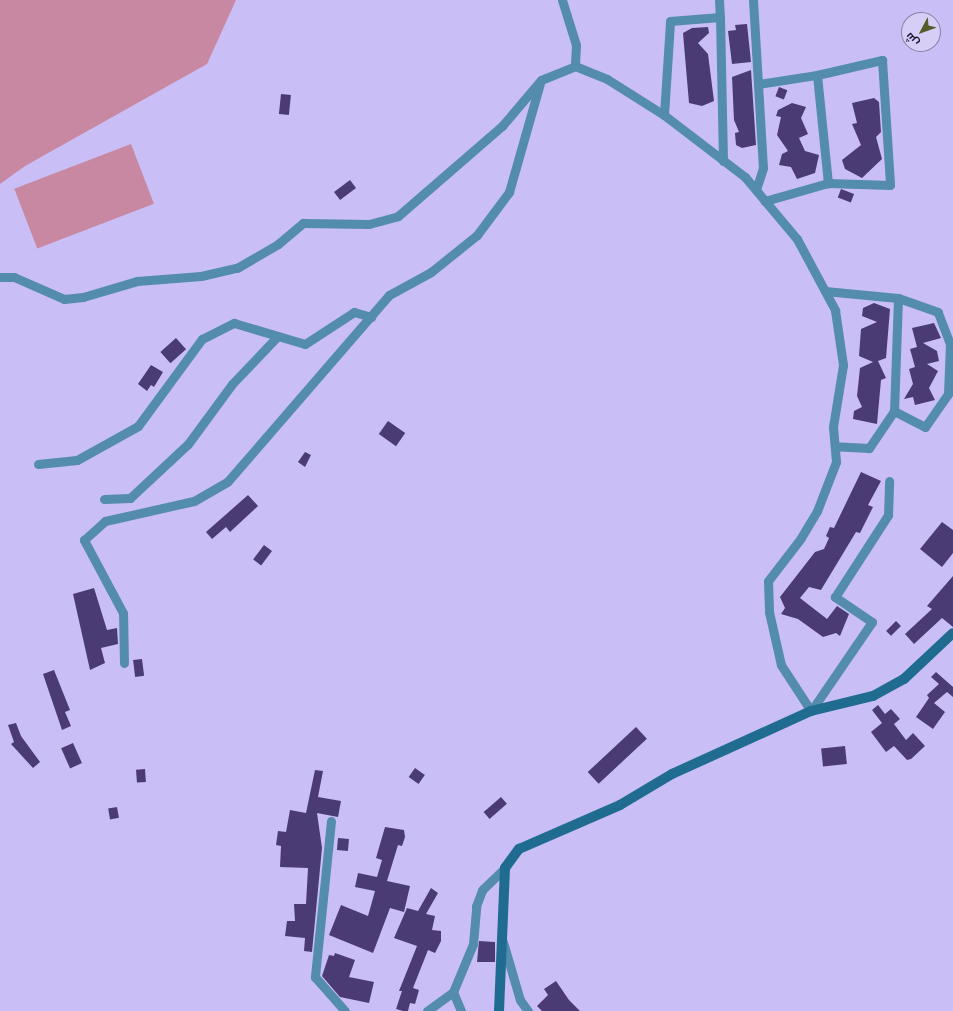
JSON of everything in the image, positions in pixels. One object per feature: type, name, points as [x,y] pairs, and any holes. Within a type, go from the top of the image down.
[{"type":"main road","points":[[500,1011],[505,868],[519,849],[620,805],[672,774],[811,711],[873,696],[904,679],[953,633]]},
{"type":"street","points":[[562,0],[576,45],[575,66]]},
{"type":"street","points":[[719,0],[724,161]]},
{"type":"street","points":[[753,0],[763,168],[756,190]]},
{"type":"street","points":[[664,115],[670,21],[720,18]]},
{"type":"street","points":[[758,84],[817,75],[882,60],[890,185],[828,183],[765,201]]},
{"type":"street","points":[[0,277],[14,277],[64,299],[83,297],[137,281],[201,276],[237,268],[278,244],[303,223],[369,224],[398,216],[502,126],[541,80],[575,66],[607,79],[664,115],[724,161],[756,190],[797,239],[835,310],[842,366],[834,427],[836,462],[817,511],[801,538],[768,581],[769,612],[781,665],[811,711],[872,622],[835,597],[888,515],[889,482]]},
{"type":"street","points":[[817,75],[828,183]]},
{"type":"street","points":[[124,663],[123,613],[84,540],[105,521],[194,501],[228,481],[389,295],[431,272],[477,236],[509,192],[541,80]]},
{"type":"street","points":[[825,291],[898,298],[938,312],[950,344],[948,394],[925,427],[894,411]]},
{"type":"street","points":[[835,446],[869,448],[894,411],[898,298]]},
{"type":"street","points":[[38,464],[77,460],[138,426],[202,339],[234,324],[276,338],[305,344],[354,312],[371,317]]},
{"type":"street","points":[[104,498],[130,498],[188,444],[232,384],[276,338]]},
{"type":"street","points":[[331,821],[315,977],[345,1011]]},
{"type":"street","points":[[427,1011],[453,992],[473,944],[476,906],[482,890],[505,868]]},
{"type":"street","points":[[502,941],[520,1000],[528,1011]]},
{"type":"street","points":[[453,992],[461,1011]]},
{"type":"shaded area","points":[[0,0],[236,0],[207,64],[25,166],[0,184]]},
{"type":"shaded area","points":[[131,144],[154,204],[37,249],[14,189]]},
{"type":"building","points":[[747,24],[751,62],[732,64],[728,31],[736,30],[735,25]]},
{"type":"building","points":[[708,27],[709,33],[698,43],[708,54],[714,101],[702,106],[689,103],[683,33],[692,28]]},
{"type":"building","points":[[751,70],[756,145],[742,148],[736,145],[735,133],[739,132],[734,120],[732,77]]},
{"type":"building","points":[[779,87],[787,90],[784,100],[775,96]]},
{"type":"building","points":[[281,94],[291,95],[289,115],[279,114]]},
{"type":"building","points":[[874,98],[879,102],[881,132],[876,137],[882,159],[862,178],[845,169],[842,160],[861,145],[852,124],[857,123],[852,103]]},
{"type":"building","points":[[792,103],[806,107],[801,118],[808,134],[799,138],[805,151],[819,155],[815,173],[797,179],[791,167],[779,165],[782,154],[788,151],[777,135],[781,117],[776,116],[778,110]]},
{"type":"building","points":[[350,180],[356,188],[340,200],[334,192]]},
{"type":"building","points":[[841,189],[854,194],[851,202],[838,197]]},
{"type":"building","points":[[874,303],[890,309],[886,358],[878,361],[886,378],[881,380],[877,424],[853,419],[854,411],[862,407],[857,396],[860,368],[873,362],[859,356],[861,329],[877,322],[862,316],[863,308]]},
{"type":"building","points":[[934,323],[941,338],[923,343],[937,351],[939,361],[927,364],[938,371],[929,388],[935,400],[915,405],[913,397],[904,399],[913,384],[909,369],[915,367],[910,349],[917,347],[912,328]]},
{"type":"building","points":[[176,338],[186,349],[170,363],[160,352]]},
{"type":"building","points":[[151,365],[163,372],[154,387],[151,385],[147,391],[138,384]]},
{"type":"building","points":[[388,421],[405,433],[396,446],[379,434]]},
{"type":"building","points":[[305,452],[311,455],[305,467],[298,462]]},
{"type":"building","points":[[861,472],[881,481],[868,505],[873,507],[860,533],[856,532],[821,590],[809,587],[800,598],[827,619],[837,606],[849,614],[840,636],[836,633],[823,637],[798,619],[781,614],[785,608],[780,597],[815,552],[824,549],[829,538],[826,536],[830,527],[834,528]]},
{"type":"building","points":[[248,495],[258,506],[230,532],[226,527],[212,539],[206,532]]},
{"type":"building","points":[[942,522],[953,530],[953,553],[942,567],[920,549]]},
{"type":"building","points":[[264,545],[272,551],[261,565],[253,559]]},
{"type":"building","points":[[953,576],[953,627],[942,618],[914,644],[905,634],[932,609],[927,606]]},
{"type":"building","points":[[94,588],[107,630],[117,628],[118,644],[101,648],[105,663],[90,670],[73,594]]},
{"type":"building","points":[[896,621],[901,626],[891,636],[886,631]]},
{"type":"building","points":[[142,659],[144,676],[135,677],[133,660]]},
{"type":"building","points":[[54,670],[70,710],[65,712],[71,726],[62,730],[43,674]]},
{"type":"building","points":[[936,672],[953,687],[953,697],[947,692],[934,703],[945,712],[933,729],[916,717],[929,698],[927,695],[939,684],[931,677]]},
{"type":"building","points":[[878,705],[885,714],[891,709],[900,719],[894,724],[906,740],[913,733],[925,746],[911,759],[907,760],[894,746],[886,752],[871,732],[882,723],[872,710]]},
{"type":"building","points":[[16,723],[21,736],[40,762],[33,768],[11,744],[14,742],[8,725]]},
{"type":"building","points":[[636,727],[647,739],[599,784],[588,772]]},
{"type":"building","points":[[73,743],[82,763],[70,768],[61,748]]},
{"type":"building","points":[[845,746],[847,764],[823,766],[821,749]]},
{"type":"building","points":[[415,768],[425,775],[419,784],[409,777]]},
{"type":"building","points":[[145,769],[146,782],[137,783],[136,770]]},
{"type":"building","points":[[315,770],[323,771],[318,797],[341,801],[338,817],[317,813],[322,848],[312,952],[304,951],[305,938],[285,936],[287,921],[295,921],[294,904],[306,904],[308,868],[280,867],[281,846],[276,845],[278,831],[286,832],[290,810],[306,813]]},
{"type":"building","points":[[501,797],[507,804],[490,819],[484,812]]},
{"type":"building","points":[[117,807],[119,818],[110,819],[108,809]]},
{"type":"building","points":[[385,827],[404,830],[405,837],[402,846],[398,845],[387,881],[410,886],[404,912],[390,908],[373,953],[329,935],[341,905],[368,916],[375,891],[355,887],[358,873],[377,877],[382,860],[376,858]]},
{"type":"building","points":[[338,838],[349,839],[348,851],[337,850]]},
{"type":"building","points":[[431,888],[438,893],[426,914],[435,916],[432,930],[441,931],[441,941],[435,953],[428,950],[413,988],[419,990],[415,1004],[410,1003],[408,1011],[403,1011],[396,1009],[402,991],[399,991],[417,946],[394,938],[407,908],[418,911]]},
{"type":"building","points":[[479,941],[495,942],[495,962],[477,962]]},
{"type":"building","points":[[335,953],[355,960],[349,977],[374,982],[369,1003],[340,997],[322,976],[329,955],[334,956]]},
{"type":"building","points":[[556,981],[569,1000],[580,1011],[542,1011],[537,1006],[548,995],[544,989]]}]
